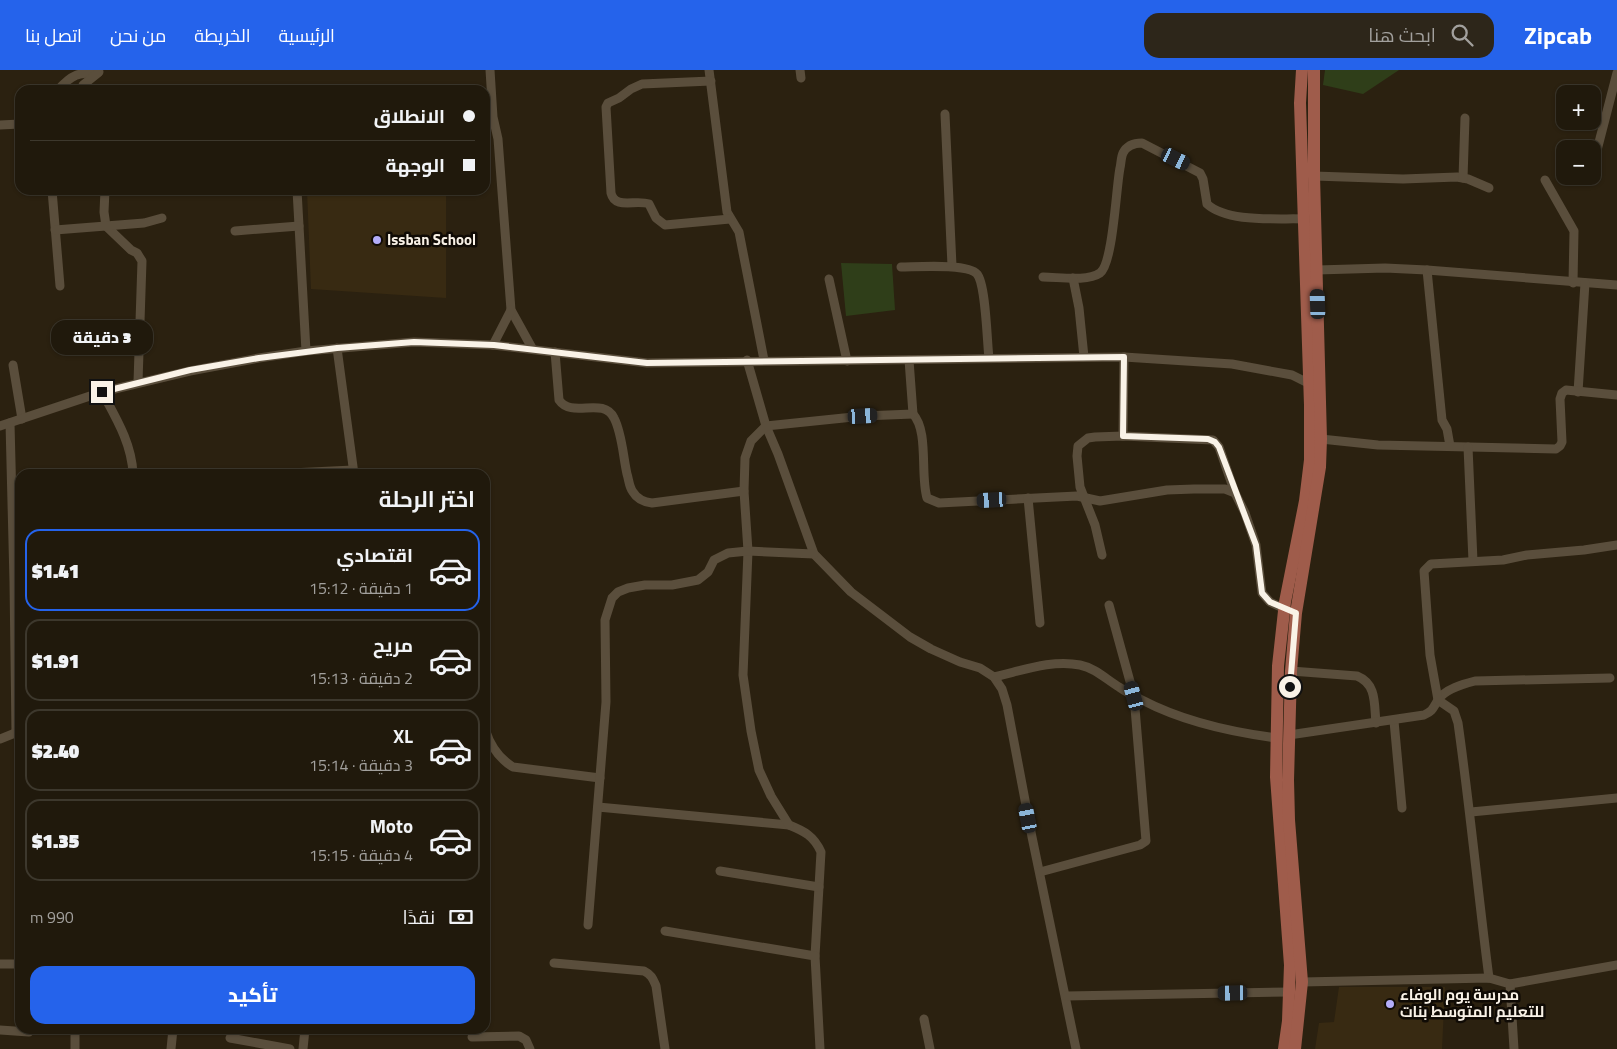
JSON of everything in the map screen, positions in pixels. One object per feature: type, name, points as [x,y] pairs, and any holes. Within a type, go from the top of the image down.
[{"type":"main road","points":[[1284,1049],[1288,1020],[1290,965],[1276,777],[1291,671],[1290,611],[1310,460],[1305,219],[1300,103],[1302,70]]},
{"type":"main road","points":[[1295,1049],[1302,982],[1278,666],[1320,467],[1321,390],[1314,176],[1314,70]]},
{"type":"street","points":[[490,70],[490,85]]},
{"type":"street","points":[[709,70],[726,208],[730,219],[739,232],[764,360]]},
{"type":"street","points":[[63,85],[71,76],[79,73],[99,71]]},
{"type":"street","points":[[83,85],[99,71]]},
{"type":"street","points":[[1600,140],[1614,94],[1617,73]]},
{"type":"street","points":[[711,81],[642,84],[630,89],[619,98],[608,102],[606,108],[611,193],[613,199],[618,202],[642,202],[648,204],[656,218],[665,225],[730,219]]},
{"type":"street","points":[[945,114],[952,266]]},
{"type":"street","points":[[1463,178],[1465,118]]},
{"type":"street","points":[[490,119],[498,139],[511,310],[532,348]]},
{"type":"street","points":[[0,125],[15,124]]},
{"type":"street","points":[[1043,277],[1073,278],[1094,276],[1102,272],[1106,267],[1110,251],[1117,182],[1122,154],[1133,143],[1142,143],[1200,173],[1203,179],[1206,204],[1222,214],[1243,217],[1305,219]]},
{"type":"street","points":[[1314,176],[1403,179],[1443,176],[1463,178],[1489,188]]},
{"type":"street","points":[[1545,180],[1574,231],[1573,283]]},
{"type":"street","points":[[52,195],[60,286]]},
{"type":"street","points":[[105,195],[106,226],[130,250],[137,253],[142,261],[138,382]]},
{"type":"street","points":[[298,195],[306,351]]},
{"type":"street","points":[[55,230],[144,223],[162,218]]},
{"type":"street","points":[[234,231],[299,226]]},
{"type":"street","points":[[901,268],[952,266],[974,271],[979,277],[983,293],[989,358]]},
{"type":"street","points":[[1317,270],[1385,268],[1427,270],[1617,285]]},
{"type":"street","points":[[1427,270],[1442,420],[1447,429],[1450,446]]},
{"type":"street","points":[[1073,278],[1079,308],[1084,357]]},
{"type":"street","points":[[829,279],[847,361]]},
{"type":"street","points":[[1578,392],[1585,283]]},
{"type":"street","points":[[494,345],[511,310]]},
{"type":"street","points":[[0,426],[138,382],[259,358],[306,351],[414,342],[532,348],[647,363],[746,360],[847,361],[1124,357],[1232,364],[1284,372],[1321,390]]},
{"type":"street","points":[[337,348],[353,469]]},
{"type":"street","points":[[555,352],[559,400],[569,408],[601,408],[611,414],[617,426],[630,488],[638,498],[652,503],[744,491]]},
{"type":"street","points":[[1123,436],[1124,357]]},
{"type":"street","points":[[746,360],[766,426],[814,554],[851,592],[910,637],[931,650],[980,668],[994,676],[1002,689],[1007,705],[1076,1049]]},
{"type":"street","points":[[909,360],[913,414],[918,419],[923,444],[924,490],[927,498],[931,501],[939,504],[1083,496],[1100,501],[1168,490],[1194,489],[1225,489],[1235,493]]},
{"type":"street","points":[[13,366],[22,419]]},
{"type":"street","points":[[1321,439],[1378,445],[1556,450],[1562,442],[1560,399],[1562,393],[1566,390],[1617,395]]},
{"type":"street","points":[[102,392],[127,442],[133,469]]},
{"type":"street","points":[[789,825],[771,796],[759,770],[743,676],[748,551],[744,491],[747,452],[755,436],[766,426],[863,416],[913,414]]},
{"type":"street","points":[[10,424],[15,619]]},
{"type":"street","points":[[1102,556],[1095,524],[1083,496],[1079,479],[1078,446],[1088,438],[1123,436],[1213,440],[1219,447],[1256,545],[1262,593],[1270,602],[1290,611]]},
{"type":"street","points":[[1468,447],[1473,561]]},
{"type":"street","points":[[1028,498],[1040,623]]},
{"type":"street","points":[[1489,978],[1477,888],[1471,812],[1456,715],[1451,708],[1438,700],[1430,655],[1424,571],[1431,564],[1503,560],[1527,555],[1617,545]]},
{"type":"street","points":[[588,924],[606,702],[605,620],[612,598],[618,592],[628,588],[646,585],[672,585],[698,580],[708,572],[714,560],[728,553],[748,551],[814,554]]},
{"type":"street","points":[[1040,872],[1140,845],[1146,841],[1134,696],[1109,605]]},
{"type":"street","points":[[994,676],[1059,663],[1078,664],[1091,668],[1134,696],[1161,710],[1183,718],[1239,733],[1283,736],[1424,715],[1434,709],[1438,700],[1455,688],[1475,681],[1610,678]]},
{"type":"street","points":[[1291,671],[1357,676],[1366,680],[1372,688],[1376,723]]},
{"type":"street","points":[[1394,720],[1402,808]]},
{"type":"street","points":[[0,739],[15,732]]},
{"type":"street","points":[[490,741],[494,750],[504,762],[513,767],[600,778]]},
{"type":"street","points":[[1471,812],[1617,798]]},
{"type":"street","points":[[598,807],[789,825],[805,832],[817,842],[821,852],[815,956],[820,1049]]},
{"type":"street","points":[[720,871],[819,887]]},
{"type":"street","points":[[665,932],[815,956]]},
{"type":"street","points":[[554,963],[644,971],[653,977],[665,1049]]},
{"type":"street","points":[[0,964],[15,964]]},
{"type":"street","points":[[1302,982],[1489,978],[1510,984],[1617,965]]},
{"type":"street","points":[[1510,984],[1514,1049]]},
{"type":"street","points":[[1066,996],[1289,992]]},
{"type":"street","points":[[924,1019],[930,1049]]},
{"type":"street","points":[[0,1030],[15,1031]]},
{"type":"street","points":[[75,1034],[75,1049]]},
{"type":"street","points":[[171,1049],[172,1034]]},
{"type":"street","points":[[303,1049],[304,1034]]},
{"type":"street","points":[[472,1036],[519,1036],[526,1040],[530,1049]]},
{"type":"street","points":[[230,1038],[290,1049]]},
{"type":"shaded area","name":"Issban School","points":[[307,195],[446,195],[446,298],[311,289]]},
{"type":"shaded area","name":"مدرسة يوم الوفاء للتعليم المتوسط بنات","points":[[1339,987],[1445,987],[1442,1049],[1315,1049],[1319,1023],[1334,1022]]},
{"type":"green space","points":[[1325,70],[1399,70],[1363,94],[1323,85]]},
{"type":"green space","points":[[841,263],[892,264],[895,310],[846,316]]},
{"type":"place","name":"Issban School","points":[[377,240]]},
{"type":"place","name":"مدرسة يوم الوفاء للتعليم المتوسط بنات","points":[[1390,1004]]},
{"type":"route","points":[[102,392],[190,370],[259,358],[372,344],[414,342],[532,348],[647,363],[746,360],[862,361],[1124,357],[1123,436],[1208,439],[1213,440],[1219,447],[1256,545],[1262,593],[1270,602],[1296,613],[1290,687]]}]
